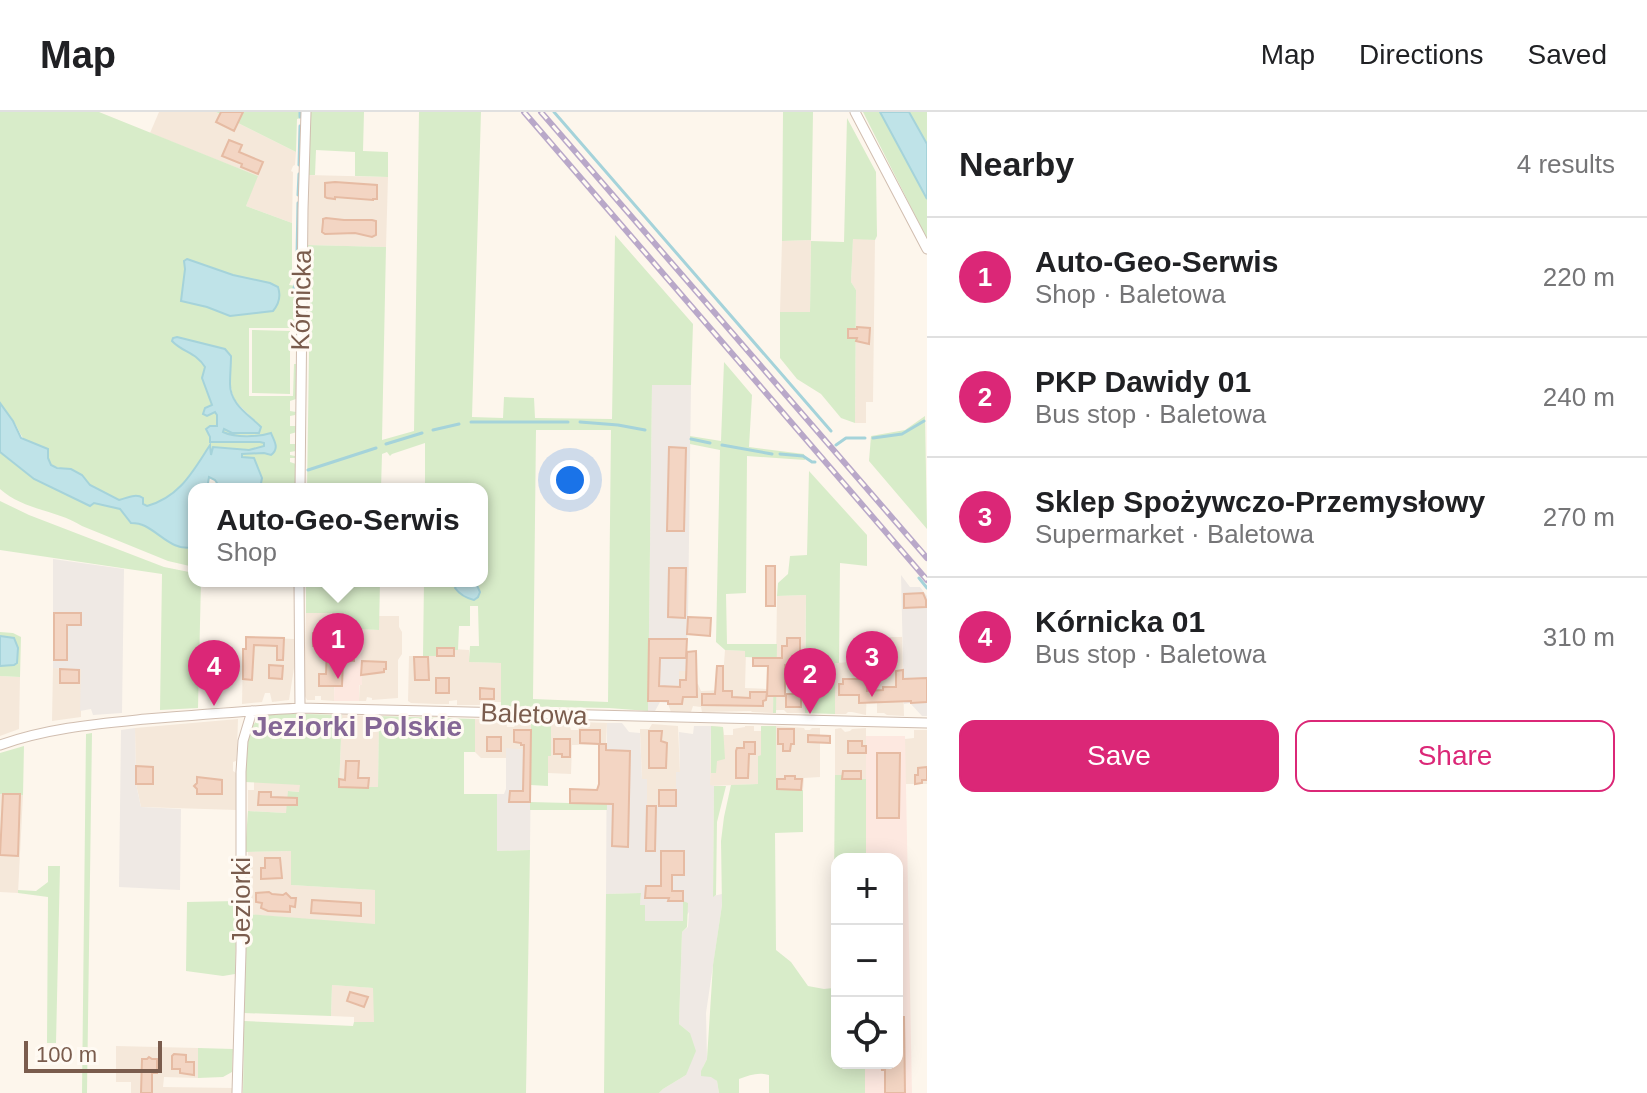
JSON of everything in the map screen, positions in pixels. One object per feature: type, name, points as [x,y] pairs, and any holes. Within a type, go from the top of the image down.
[{"type":"street","name":"Kórnicka","points":[[300,483],[306,112]]},
{"type":"street","points":[[855,112],[927,249]]},
{"type":"street","points":[[299,587],[300,708]]},
{"type":"street","name":"Baletowa","points":[[0,745],[47,731],[74,727],[300,708],[927,723]]},
{"type":"street","name":"Jeziorki","points":[[237,1093],[241,772],[243,741],[252,711]]},
{"type":"shaded area","points":[[159,112],[216,112],[296,152],[291,171],[292,223],[246,206],[257,176],[150,133]]},
{"type":"shaded area","points":[[307,175],[388,177],[386,247],[307,245]]},
{"type":"shaded area","points":[[853,238],[875,240],[873,402],[866,402],[866,423],[855,423],[856,290],[851,282]]},
{"type":"shaded area","points":[[811,240],[810,312],[780,312],[782,241]]},
{"type":"shaded area","points":[[652,384],[691,385],[686,671],[679,671],[679,685],[668,686],[668,703],[660,702],[655,711],[648,711]]},
{"type":"shaded area","points":[[53,559],[124,569],[122,713],[93,715],[91,709],[80,711],[81,669],[53,668]]},
{"type":"shaded area","points":[[901,575],[910,587],[920,587],[927,596],[927,716],[922,716],[910,703],[904,704]]},
{"type":"shaded area","points":[[806,595],[805,668],[776,668],[777,596]]},
{"type":"shaded area","points":[[306,613],[336,613],[334,701],[321,700],[321,696],[307,700],[304,694]]},
{"type":"shaded area","points":[[379,616],[399,616],[402,654],[398,660],[398,698],[372,700],[367,697],[366,701],[359,701],[364,629],[379,630]]},
{"type":"shaded area","points":[[336,628],[364,629],[359,701],[334,701]]},
{"type":"shaded area","points":[[246,637],[294,639],[289,700],[272,702],[270,693],[265,693],[262,702],[242,704]]},
{"type":"shaded area","points":[[867,637],[902,637],[904,716],[877,713],[877,682],[867,683],[866,715],[852,712],[835,714],[835,663],[867,661]]},
{"type":"shaded area","points":[[437,648],[469,650],[470,662],[501,663],[501,702],[494,705],[457,705],[457,700],[449,701],[449,704],[408,701],[409,656],[436,656]]},
{"type":"shaded area","points":[[725,650],[746,651],[745,688],[767,689],[767,696],[774,696],[773,713],[702,712],[701,707],[693,706],[691,712],[671,712],[668,685],[679,670],[686,671],[686,684],[698,684],[701,691],[722,690]]},
{"type":"shaded area","points":[[53,668],[81,669],[81,717],[52,721]]},
{"type":"shaded area","points":[[0,676],[20,677],[19,729],[0,736]]},
{"type":"shaded area","points":[[776,694],[805,695],[805,713],[776,710]]},
{"type":"shaded area","points":[[342,715],[379,716],[378,788],[339,787]]},
{"type":"shaded area","points":[[238,719],[236,761],[233,762],[237,810],[141,807],[136,784],[135,728]]},
{"type":"shaded area","points":[[475,719],[506,720],[507,727],[514,727],[518,720],[531,721],[531,750],[506,749],[506,758],[481,758],[475,752]]},
{"type":"shaded area","points":[[551,721],[568,721],[571,730],[578,730],[581,722],[607,723],[606,744],[572,745],[571,774],[548,773]]},
{"type":"shaded area","points":[[607,723],[622,723],[629,732],[640,733],[642,779],[647,779],[647,805],[656,806],[676,806],[676,772],[680,772],[679,732],[693,734],[694,726],[711,726],[713,896],[722,894],[722,905],[706,1013],[707,1059],[703,1067],[717,1081],[719,1093],[659,1093],[686,1075],[690,1033],[679,1024],[682,932],[688,927],[689,912],[683,921],[644,921],[645,905],[640,905],[641,893],[606,894]]},
{"type":"shaded area","points":[[652,724],[678,726],[680,773],[676,773],[676,806],[647,806],[647,779],[642,779],[640,729],[649,729]]},
{"type":"shaded area","points":[[711,726],[723,727],[724,735],[733,735],[733,729],[745,726],[754,726],[754,731],[761,731],[758,784],[710,786]]},
{"type":"shaded area","points":[[776,726],[805,730],[820,728],[820,777],[804,778],[803,790],[777,789]]},
{"type":"shaded area","points":[[135,728],[136,784],[141,807],[181,809],[180,890],[119,887],[121,730]]},
{"type":"shaded area","points":[[841,728],[845,732],[866,728],[866,779],[842,779],[842,775],[835,775],[835,729]]},
{"type":"shaded area","points":[[914,730],[927,730],[927,784],[905,784],[905,739],[914,738]]},
{"type":"shaded area","points":[[866,736],[905,736],[912,1093],[865,1093],[865,1069],[903,1069],[903,853],[866,853]]},
{"type":"shaded area","points":[[506,748],[531,750],[530,850],[496,851],[497,794],[504,794],[506,789]]},
{"type":"shaded area","points":[[254,782],[300,784],[300,792],[289,791],[287,813],[248,811],[248,790],[254,790]]},
{"type":"shaded area","points":[[0,794],[23,795],[18,893],[0,892]]},
{"type":"shaded area","points":[[291,851],[291,885],[376,890],[375,925],[246,914],[246,891],[252,891],[253,883],[253,879],[249,879],[248,852]]},
{"type":"shaded area","points":[[332,985],[374,988],[374,1023],[354,1022],[354,1017],[331,1016]]},
{"type":"shaded area","points":[[116,1046],[198,1048],[198,1078],[164,1077],[163,1087],[234,1088],[234,1093],[131,1093],[131,1082],[116,1082]]},
{"type":"green space","points":[[0,112],[99,112],[258,176],[246,206],[292,223],[292,278],[289,285],[297,286],[297,328],[249,328],[249,396],[293,396],[294,364],[297,364],[296,399],[290,401],[290,411],[296,412],[290,416],[290,426],[296,426],[297,432],[290,434],[290,444],[295,444],[296,451],[290,452],[295,458],[290,458],[290,462],[296,464],[296,483],[261,483],[262,478],[241,454],[271,455],[264,436],[223,432],[223,429],[261,427],[240,406],[233,394],[231,363],[188,350],[205,367],[202,379],[212,406],[205,408],[217,415],[217,426],[207,429],[210,442],[264,442],[264,446],[249,450],[212,449],[210,456],[209,447],[177,490],[159,502],[147,506],[137,495],[120,500],[90,485],[82,475],[51,465],[43,446],[23,438],[0,403]],"holes":[[[187,259],[270,284],[273,311],[241,315],[181,301]]]},
{"type":"green space","points":[[216,112],[302,112],[301,118],[297,119],[296,152]]},
{"type":"green space","points":[[310,112],[364,112],[363,151],[388,152],[388,177],[355,176],[355,152],[316,150],[315,175],[307,175]]},
{"type":"green space","points":[[419,112],[481,112],[472,417],[503,418],[504,397],[534,398],[535,418],[612,419],[615,235],[693,324],[691,385],[652,385],[648,711],[501,706],[501,663],[469,662],[470,646],[479,646],[478,606],[470,606],[470,626],[459,626],[458,650],[437,649],[437,656],[423,656],[424,587],[488,587],[488,483],[425,483],[425,443],[390,456],[387,452],[382,454],[381,483],[307,483],[310,287],[306,287],[307,245],[386,247],[382,440],[414,431]],"holes":[[[536,430],[611,430],[608,702],[533,699]]]},
{"type":"green space","points":[[783,112],[813,112],[811,240],[782,241]]},
{"type":"green space","points":[[863,112],[880,112],[927,199],[927,239]]},
{"type":"green space","points":[[909,112],[927,112],[927,144]]},
{"type":"green space","points":[[847,118],[876,172],[877,236],[875,240],[853,239],[851,282],[856,290],[855,423],[841,418],[821,394],[797,379],[780,358],[780,312],[810,312],[811,241],[844,242]]},
{"type":"green space","points":[[252,330],[290,331],[290,394],[252,393]]},
{"type":"green space","points":[[724,362],[752,395],[749,447],[804,454],[805,460],[747,456],[746,593],[726,594],[727,644],[777,644],[776,713],[773,713],[774,658],[745,657],[745,651],[725,650],[716,642],[720,450],[690,444],[690,436],[721,441]]},
{"type":"green space","points":[[925,416],[927,529],[869,461],[871,436],[905,430]]},
{"type":"green space","points":[[0,452],[34,479],[94,503],[120,509],[131,523],[143,525],[188,549],[188,566],[168,561],[62,516],[29,506],[0,489]]},
{"type":"green space","points":[[809,471],[867,535],[867,566],[840,563],[835,714],[805,713],[806,595],[777,596],[778,583],[788,574],[790,556],[807,555]]},
{"type":"green space","points":[[0,501],[164,567],[188,572],[188,587],[201,587],[198,708],[160,710],[162,574],[0,550]]},
{"type":"green space","points":[[306,587],[380,587],[379,630],[336,628],[336,613],[306,613]]},
{"type":"green space","points":[[0,632],[21,637],[20,677],[0,676]]},
{"type":"green space","points":[[269,715],[342,715],[339,787],[378,787],[379,716],[475,719],[475,752],[464,752],[464,794],[497,794],[497,851],[530,850],[526,1093],[243,1093],[244,1021],[353,1026],[354,1022],[374,1022],[373,988],[332,985],[331,1016],[244,1013],[246,914],[375,924],[375,890],[291,885],[291,851],[245,852],[248,811],[286,813],[288,791],[299,792],[300,785],[245,782],[246,744],[252,727],[257,720]]},
{"type":"green space","points":[[531,721],[551,721],[548,786],[531,785]]},
{"type":"green space","points":[[711,726],[723,727],[725,759],[717,761],[716,773],[711,773]]},
{"type":"green space","points":[[761,726],[776,726],[777,789],[803,790],[803,832],[775,833],[776,950],[791,962],[808,986],[831,988],[831,1069],[865,1069],[865,1093],[769,1093],[769,1075],[761,1074],[739,1079],[739,1093],[719,1093],[717,1081],[701,1076],[707,1059],[713,965],[722,905],[721,841],[724,817],[731,785],[758,784],[758,756],[761,755]]},
{"type":"green space","points":[[92,733],[87,1093],[82,1093],[86,734]]},
{"type":"green space","points":[[24,746],[23,795],[0,794],[0,753]]},
{"type":"green space","points":[[835,775],[842,775],[843,779],[866,779],[866,853],[834,853]]},
{"type":"green space","points":[[714,786],[726,786],[717,822],[716,895],[713,897]]},
{"type":"green space","points":[[530,802],[607,804],[607,810],[530,810]]},
{"type":"green space","points":[[48,866],[60,866],[56,1043],[47,1043],[48,897],[18,893],[18,890],[36,891],[48,882]]},
{"type":"green space","points":[[641,893],[640,905],[645,905],[645,921],[683,921],[683,901],[688,903],[687,927],[682,932],[679,1024],[690,1033],[696,1051],[686,1075],[659,1093],[604,1093],[606,894]]},
{"type":"green space","points":[[237,901],[235,974],[223,976],[186,971],[187,902]]},
{"type":"green space","points":[[198,1048],[233,1049],[232,1072],[223,1077],[198,1078]]},
{"type":"water","points":[[880,112],[909,112],[927,144],[927,199]]},
{"type":"water","points":[[187,259],[278,287],[277,306],[273,311],[230,316],[181,301],[184,261]]},
{"type":"water","points":[[173,338],[225,349],[231,356],[233,397],[261,427],[259,433],[232,433],[224,429],[223,432],[247,436],[271,433],[276,447],[271,455],[242,454],[242,457],[254,458],[261,483],[217,483],[209,477],[208,483],[188,483],[187,548],[174,545],[145,526],[131,523],[120,509],[94,503],[90,506],[34,479],[0,452],[0,403],[21,438],[48,449],[51,465],[71,469],[82,475],[90,485],[119,500],[131,496],[143,498],[143,504],[147,506],[177,490],[210,445],[211,455],[213,447],[249,450],[264,446],[260,442],[210,442],[206,429],[217,426],[217,415],[215,412],[207,416],[203,414],[205,408],[212,405],[202,378],[205,367],[172,341]]},
{"type":"water","points":[[478,587],[480,592],[474,600],[455,588]]},
{"type":"water","points":[[0,636],[14,638],[18,648],[17,663],[14,665],[0,666]]},
{"type":"building","points":[[221,112],[243,112],[234,131],[216,122]]},
{"type":"building","points":[[229,140],[242,145],[239,152],[263,162],[258,174],[222,156]]},
{"type":"building","points":[[325,183],[377,185],[377,199],[325,197]]},
{"type":"building","points":[[323,219],[376,221],[376,235],[325,234],[322,232]]},
{"type":"building","points":[[870,328],[869,344],[856,341],[857,338],[848,338],[848,329]]},
{"type":"building","points":[[669,447],[686,448],[684,531],[667,531]]},
{"type":"building","points":[[766,566],[775,566],[775,606],[766,606]]},
{"type":"building","points":[[669,568],[686,568],[685,618],[668,617]]},
{"type":"building","points":[[923,593],[926,607],[904,608],[904,594]]},
{"type":"building","points":[[54,613],[81,613],[81,625],[67,625],[67,660],[54,660]]},
{"type":"building","points":[[688,617],[711,618],[710,636],[687,634]]},
{"type":"building","points":[[336,628],[346,628],[346,646],[354,647],[354,661],[343,660],[342,686],[319,686],[319,674],[326,674],[327,646],[313,646],[313,633],[336,633]]},
{"type":"building","points":[[246,637],[284,638],[283,660],[277,660],[277,646],[254,645],[252,680],[243,679]]},
{"type":"building","points":[[787,638],[800,638],[800,665],[785,665],[785,696],[767,696],[768,666],[753,666],[753,658],[782,658],[782,646],[787,646]]},
{"type":"building","points":[[649,639],[687,639],[686,658],[660,658],[659,686],[680,687],[680,680],[686,680],[687,652],[696,651],[697,697],[683,697],[682,704],[648,701]]},
{"type":"building","points":[[437,648],[454,648],[454,656],[437,656]]},
{"type":"building","points":[[414,657],[428,657],[429,680],[415,680]]},
{"type":"building","points":[[362,661],[386,662],[386,669],[384,672],[361,675]]},
{"type":"building","points":[[269,665],[283,666],[282,679],[269,678]]},
{"type":"building","points":[[717,666],[723,666],[723,691],[732,691],[732,697],[750,698],[750,692],[767,692],[763,706],[702,705],[702,694],[715,694]]},
{"type":"building","points":[[60,669],[79,670],[79,683],[60,683]]},
{"type":"building","points":[[903,670],[903,679],[927,678],[927,702],[859,703],[859,695],[839,695],[839,684],[843,684],[843,679],[867,679],[867,691],[883,690],[883,687],[896,687],[896,671]]},
{"type":"building","points":[[436,678],[449,678],[449,693],[436,693]]},
{"type":"building","points":[[480,688],[494,689],[494,699],[480,699]]},
{"type":"building","points":[[786,694],[801,694],[801,707],[786,707]]},
{"type":"building","points":[[778,729],[794,729],[794,744],[791,744],[790,751],[783,751],[783,744],[778,744]]},
{"type":"building","points":[[514,730],[531,730],[530,802],[509,802],[510,791],[523,791],[524,745],[514,742]]},
{"type":"building","points":[[580,730],[600,730],[600,744],[606,744],[606,750],[630,751],[628,847],[612,846],[613,804],[570,803],[570,789],[597,790],[599,784],[599,744],[580,743]]},
{"type":"building","points":[[649,731],[662,731],[661,741],[667,743],[666,768],[649,768]]},
{"type":"building","points":[[808,735],[830,736],[830,743],[808,742]]},
{"type":"building","points":[[487,737],[501,737],[501,751],[487,751]]},
{"type":"building","points":[[554,739],[570,739],[570,757],[554,754]]},
{"type":"building","points":[[848,741],[862,741],[866,753],[848,753]]},
{"type":"building","points":[[744,742],[755,742],[755,754],[749,754],[748,778],[736,778],[736,751],[737,748],[744,748]]},
{"type":"building","points":[[877,753],[900,753],[899,818],[877,818]]},
{"type":"building","points":[[346,761],[359,761],[358,778],[369,778],[368,788],[339,787],[339,779],[345,780]]},
{"type":"building","points":[[136,766],[153,767],[153,784],[136,784]]},
{"type":"building","points":[[927,767],[927,780],[915,784],[918,768]]},
{"type":"building","points":[[843,771],[861,771],[861,779],[842,779]]},
{"type":"building","points":[[785,776],[802,779],[801,790],[777,789],[777,779],[785,779]]},
{"type":"building","points":[[197,777],[222,780],[222,794],[197,794],[194,786]]},
{"type":"building","points":[[659,790],[676,790],[676,806],[659,806]]},
{"type":"building","points":[[259,792],[271,792],[271,797],[297,798],[297,805],[258,805]]},
{"type":"building","points":[[3,794],[20,794],[18,856],[0,855]]},
{"type":"building","points":[[647,806],[656,806],[655,851],[646,851]]},
{"type":"building","points":[[661,851],[684,851],[684,875],[672,875],[672,891],[683,891],[683,901],[645,898],[646,886],[661,886]]},
{"type":"building","points":[[265,858],[280,858],[282,878],[261,879]]},
{"type":"building","points":[[256,893],[286,893],[296,898],[295,907],[290,906],[290,912],[261,908],[262,903],[256,902]]},
{"type":"building","points":[[312,900],[361,903],[361,916],[311,913]]},
{"type":"building","points":[[350,992],[368,997],[364,1007],[347,1001]]},
{"type":"building","points":[[904,1017],[905,1093],[885,1093],[885,1070],[882,1070],[903,1069]]},
{"type":"building","points":[[174,1054],[186,1055],[186,1062],[194,1062],[194,1075],[172,1069]]},
{"type":"building","points":[[142,1059],[157,1059],[157,1073],[152,1073],[152,1093],[141,1093]]},
{"type":"waterway","points":[[300,112],[300,117]]},
{"type":"waterway","points":[[554,112],[831,431]]},
{"type":"waterway","points":[[299,165],[300,126]]},
{"type":"waterway","points":[[298,195],[299,174]]},
{"type":"waterway","points":[[297,256],[298,203]]},
{"type":"waterway","points":[[294,288],[297,263]]},
{"type":"waterway","points":[[873,438],[902,434],[924,421]]},
{"type":"waterway","points":[[471,422],[568,422]]},
{"type":"waterway","points":[[580,422],[645,430]]},
{"type":"waterway","points":[[433,430],[459,424]]},
{"type":"waterway","points":[[386,444],[422,433]]},
{"type":"waterway","points":[[836,445],[846,438],[865,438]]},
{"type":"waterway","points":[[691,439],[710,443]]},
{"type":"waterway","points":[[722,445],[772,454]]},
{"type":"waterway","points":[[308,470],[376,448]]},
{"type":"waterway","points":[[780,454],[803,456],[815,462]]},
{"type":"waterway","points":[[919,578],[927,588]]},
{"type":"railway","points":[[524,112],[927,580]]},
{"type":"railway","points":[[541,112],[927,558]]},
{"type":"place","name":"Auto-Geo-Serwis","points":[[338,679]]},
{"type":"place","name":"Sklep Spożywczo-Przemysłowy","points":[[872,697]]},
{"type":"place","name":"Kórnicka 01","points":[[214,706]]},
{"type":"place","name":"PKP Dawidy 01","points":[[810,714]]},
{"type":"district","name":"Jeziorki Polskie","points":[[357,726]]}]
